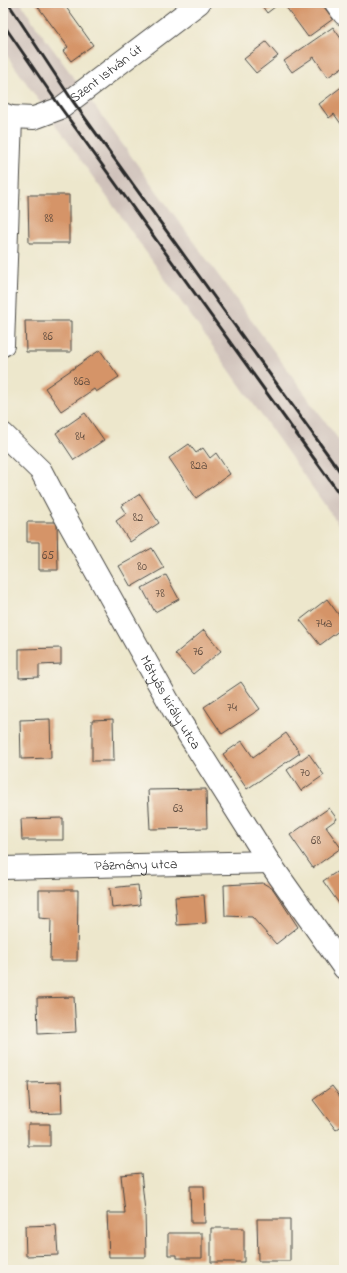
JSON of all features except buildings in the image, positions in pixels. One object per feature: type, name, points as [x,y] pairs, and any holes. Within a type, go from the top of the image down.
[{"type":"street","name":"Szent István út","points":[[7,115],[34,118],[61,108],[199,3]]},
{"type":"street","points":[[336,3],[344,14]]},
{"type":"street","points":[[3,345],[7,115]]},
{"type":"street","name":"Mátyás király utca","points":[[3,434],[41,471],[175,713],[270,862],[344,968]]},
{"type":"street","name":"Pázmány utca","points":[[3,868],[270,862]]},
{"type":"shaded area","points":[[3,3],[21,3],[33,22],[344,447],[344,532],[3,50]]},
{"type":"railway","points":[[8,3],[72,100],[344,477]]},
{"type":"railway","points":[[3,24],[61,108],[344,500]]}]
